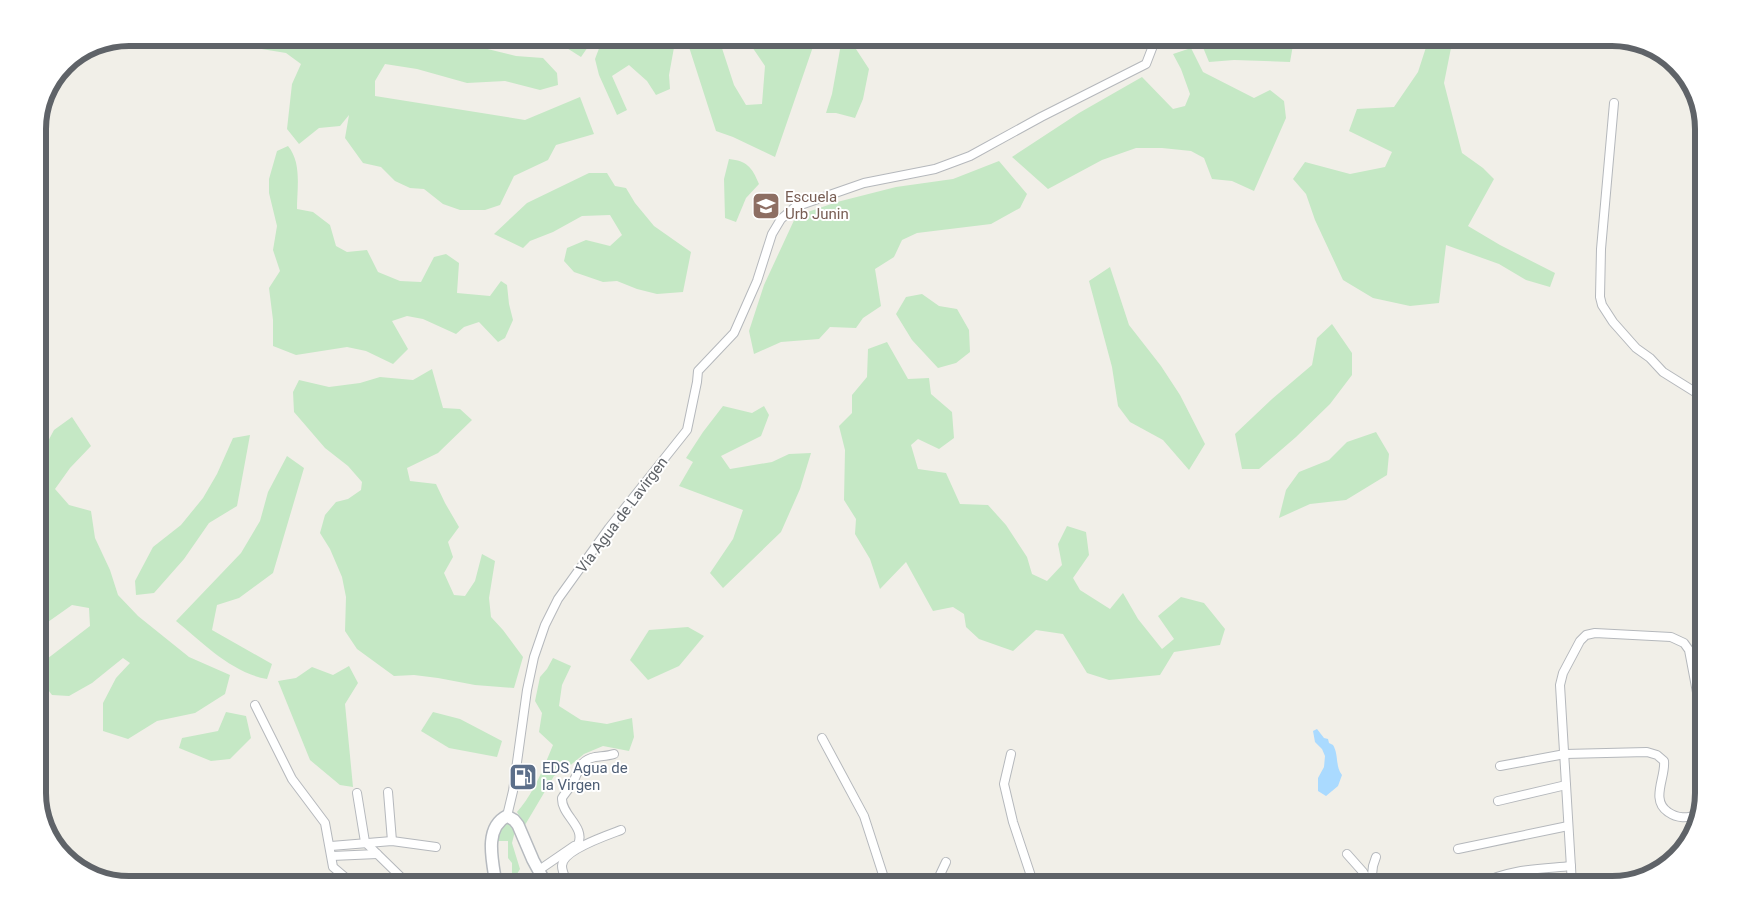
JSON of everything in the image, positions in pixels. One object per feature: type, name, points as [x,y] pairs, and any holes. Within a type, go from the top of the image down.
[{"type":"street","name":"Vía Agua de Lavirgen","points":[[507,816],[513,791],[527,690],[534,657],[545,625],[558,599],[609,528],[686,430],[698,371],[734,333],[757,281],[772,234],[780,219],[795,207],[864,183],[935,169],[970,156],[1041,117],[1146,64],[1153,46]]},
{"type":"street","points":[[1614,102],[1601,249],[1600,296],[1602,305],[1613,322],[1636,348],[1650,358],[1663,372],[1695,391]]},
{"type":"street","points":[[1572,876],[1560,685],[1563,673],[1580,641],[1586,635],[1595,633],[1671,637],[1684,643],[1690,650],[1695,679]]},
{"type":"street","points":[[255,705],[292,779],[325,824],[333,867],[344,876]]},
{"type":"street","points":[[822,738],[864,816],[883,876]]},
{"type":"street","points":[[1500,766],[1564,754],[1647,752],[1657,754],[1664,760],[1665,769],[1659,791],[1662,809],[1672,815],[1683,818],[1691,816]]},
{"type":"street","points":[[582,844],[576,827],[563,806],[562,798],[574,780],[578,767],[595,757],[605,757],[614,754]]},
{"type":"street","points":[[1011,754],[1004,784],[1011,815],[1031,876]]},
{"type":"street","points":[[1498,800],[1566,785]]},
{"type":"street","points":[[388,792],[392,841]]},
{"type":"street","points":[[356,793],[365,842],[400,876]]},
{"type":"street","points":[[495,876],[492,838],[496,824],[507,816],[518,825],[542,876]]},
{"type":"street","points":[[1458,849],[1568,826]]},
{"type":"street","points":[[539,870],[564,852],[621,830]]},
{"type":"street","points":[[330,846],[392,841],[436,847]]},
{"type":"street","points":[[565,876],[562,863],[568,855],[582,844]]},
{"type":"street","points":[[332,856],[377,854]]},
{"type":"street","points":[[1347,854],[1366,876]]},
{"type":"street","points":[[1372,876],[1376,856]]},
{"type":"street","points":[[940,876],[946,862]]},
{"type":"street","points":[[1502,876],[1571,866]]},
{"type":"green space","points":[[475,46],[516,56],[543,58],[557,73],[558,85],[540,90],[505,81],[467,83],[417,69],[385,64],[375,81],[375,96],[525,120],[580,97],[594,134],[556,145],[548,160],[514,176],[500,205],[485,210],[460,210],[443,204],[424,189],[410,188],[395,181],[381,167],[363,163],[345,138],[349,115],[340,126],[319,128],[299,144],[287,129],[292,84],[301,64],[286,53],[250,47]]},
{"type":"green space","points":[[564,46],[589,46],[581,57]]},
{"type":"green space","points":[[600,46],[674,46],[669,75],[670,89],[656,95],[647,81],[629,65],[612,76],[627,110],[617,115],[599,75],[595,59]]},
{"type":"green space","points":[[721,46],[734,85],[746,105],[762,104],[765,66],[751,46],[813,46],[775,157],[716,131],[689,47]]},
{"type":"green space","points":[[841,46],[854,46],[869,69],[863,99],[855,118],[836,113],[826,113],[832,94]]},
{"type":"green space","points":[[1202,46],[1293,46],[1290,62],[1234,60],[1209,62]]},
{"type":"green space","points":[[1426,46],[1451,46],[1444,83],[1462,153],[1483,168],[1494,179],[1468,226],[1500,245],[1555,273],[1550,287],[1526,280],[1499,264],[1446,245],[1439,303],[1410,306],[1373,298],[1343,280],[1315,220],[1306,194],[1293,179],[1305,162],[1350,174],[1385,167],[1392,152],[1349,131],[1357,109],[1394,107],[1418,72]]},
{"type":"green space","points":[[1191,48],[1203,72],[1254,98],[1270,90],[1284,101],[1286,118],[1254,191],[1232,181],[1212,179],[1204,158],[1191,151],[1136,148],[1102,160],[1048,189],[1012,157],[1079,113],[1142,77],[1173,109],[1185,106],[1190,94],[1173,54]]},
{"type":"green space","points":[[288,146],[297,168],[297,209],[313,212],[330,225],[336,246],[347,252],[367,250],[378,272],[400,281],[421,282],[434,257],[446,254],[459,263],[457,293],[490,296],[501,281],[507,285],[513,320],[505,338],[498,342],[479,322],[464,327],[456,334],[423,319],[407,316],[392,321],[408,349],[393,364],[366,351],[347,347],[296,355],[273,346],[273,320],[269,288],[280,271],[273,250],[277,226],[269,193],[269,179],[277,151]]},
{"type":"green space","points":[[729,159],[745,163],[754,173],[759,184],[746,198],[736,222],[725,218],[724,179]]},
{"type":"green space","points":[[999,161],[1027,194],[1020,208],[991,224],[917,233],[902,240],[894,257],[875,269],[881,306],[863,318],[856,328],[830,327],[819,339],[781,342],[754,354],[749,331],[764,285],[796,216],[837,202],[896,187],[953,179]]},
{"type":"green space","points":[[589,173],[607,173],[615,186],[626,188],[635,203],[654,226],[691,252],[683,292],[657,294],[617,281],[603,282],[574,272],[564,261],[567,248],[586,240],[610,246],[622,235],[610,215],[582,216],[553,232],[530,241],[523,248],[494,234],[527,203]]},
{"type":"green space","points":[[1110,267],[1129,325],[1161,366],[1180,395],[1205,444],[1189,470],[1163,440],[1130,422],[1118,406],[1112,367],[1089,281]]},
{"type":"green space","points":[[922,294],[939,306],[957,309],[969,330],[970,352],[956,363],[938,368],[912,340],[896,314],[906,297]]},
{"type":"green space","points":[[1332,324],[1352,353],[1352,375],[1330,404],[1259,469],[1242,469],[1235,434],[1312,365],[1317,338]]},
{"type":"green space","points":[[887,342],[908,379],[929,378],[931,394],[952,412],[954,438],[939,449],[918,439],[911,445],[918,469],[946,473],[960,504],[988,505],[1006,525],[1027,557],[1032,574],[1047,581],[1062,565],[1058,544],[1067,526],[1086,532],[1089,555],[1073,578],[1080,590],[1110,609],[1123,593],[1138,619],[1162,649],[1174,639],[1158,616],[1181,597],[1204,603],[1225,629],[1220,645],[1174,652],[1160,675],[1109,680],[1087,673],[1063,634],[1036,630],[1013,651],[979,639],[966,627],[964,614],[953,607],[933,611],[906,562],[880,589],[870,559],[855,534],[856,519],[844,500],[845,450],[839,426],[852,413],[852,395],[867,377],[868,349]]},
{"type":"green space","points":[[432,369],[443,408],[460,409],[472,420],[438,453],[407,468],[410,481],[436,484],[459,527],[448,542],[453,557],[444,573],[454,595],[465,596],[475,581],[482,554],[495,561],[489,598],[491,617],[523,657],[514,688],[475,685],[414,675],[394,676],[357,649],[345,631],[346,597],[342,577],[330,549],[320,533],[325,515],[336,502],[348,499],[361,490],[362,482],[348,466],[325,448],[294,412],[293,392],[299,380],[329,387],[360,383],[380,377],[413,380]]},
{"type":"green space","points":[[723,406],[752,413],[764,406],[769,415],[761,436],[721,456],[730,469],[772,462],[789,454],[811,453],[800,489],[781,532],[723,588],[710,573],[733,539],[743,510],[679,486],[693,462],[686,458]]},
{"type":"green space","points":[[72,417],[91,446],[70,468],[55,489],[69,505],[91,511],[95,538],[110,570],[118,595],[138,616],[189,657],[230,675],[225,694],[195,713],[157,721],[128,739],[103,731],[103,703],[116,678],[130,663],[123,658],[92,683],[69,696],[52,695],[46,687],[46,660],[90,626],[89,608],[72,605],[46,623],[46,445],[54,430]]},
{"type":"green space","points":[[1376,432],[1389,454],[1387,475],[1346,500],[1310,504],[1279,518],[1286,490],[1299,472],[1329,460],[1347,442]]},
{"type":"green space","points":[[250,435],[237,506],[209,523],[184,559],[154,593],[136,595],[135,581],[153,547],[181,525],[203,498],[217,474],[233,438]]},
{"type":"green space","points":[[287,456],[304,468],[273,573],[239,598],[217,605],[212,630],[272,664],[267,679],[254,676],[230,664],[176,621],[241,553],[260,521],[268,492]]},
{"type":"green space","points":[[688,627],[704,636],[679,666],[648,680],[630,660],[649,630]]},
{"type":"green space","points":[[553,658],[571,666],[562,685],[559,706],[581,720],[607,724],[632,718],[634,737],[629,751],[603,746],[584,754],[554,776],[525,825],[517,812],[533,788],[553,745],[539,732],[542,713],[535,701],[540,677]]},
{"type":"green space","points":[[349,666],[358,683],[345,704],[353,787],[340,785],[310,760],[278,681],[296,678],[312,667],[333,675]]},
{"type":"green space","points":[[226,712],[246,716],[251,738],[230,759],[211,761],[179,748],[182,738],[218,731]]},
{"type":"green space","points":[[433,712],[460,719],[502,741],[497,757],[449,748],[421,731]]},
{"type":"green space","points":[[505,822],[511,823],[515,831],[512,843],[520,869],[518,876],[512,876],[512,863],[508,858],[508,841],[498,841],[501,828]]},
{"type":"water","points":[[1317,729],[1333,745],[1338,768],[1342,775],[1338,786],[1326,796],[1318,791],[1318,778],[1324,767],[1325,756],[1322,749],[1315,742],[1313,731]]},
{"type":"place","name":"Escuela Urb Junin","points":[[766,206]]},
{"type":"place","name":"EDS Agua de la Virgen","points":[[523,777]]}]
